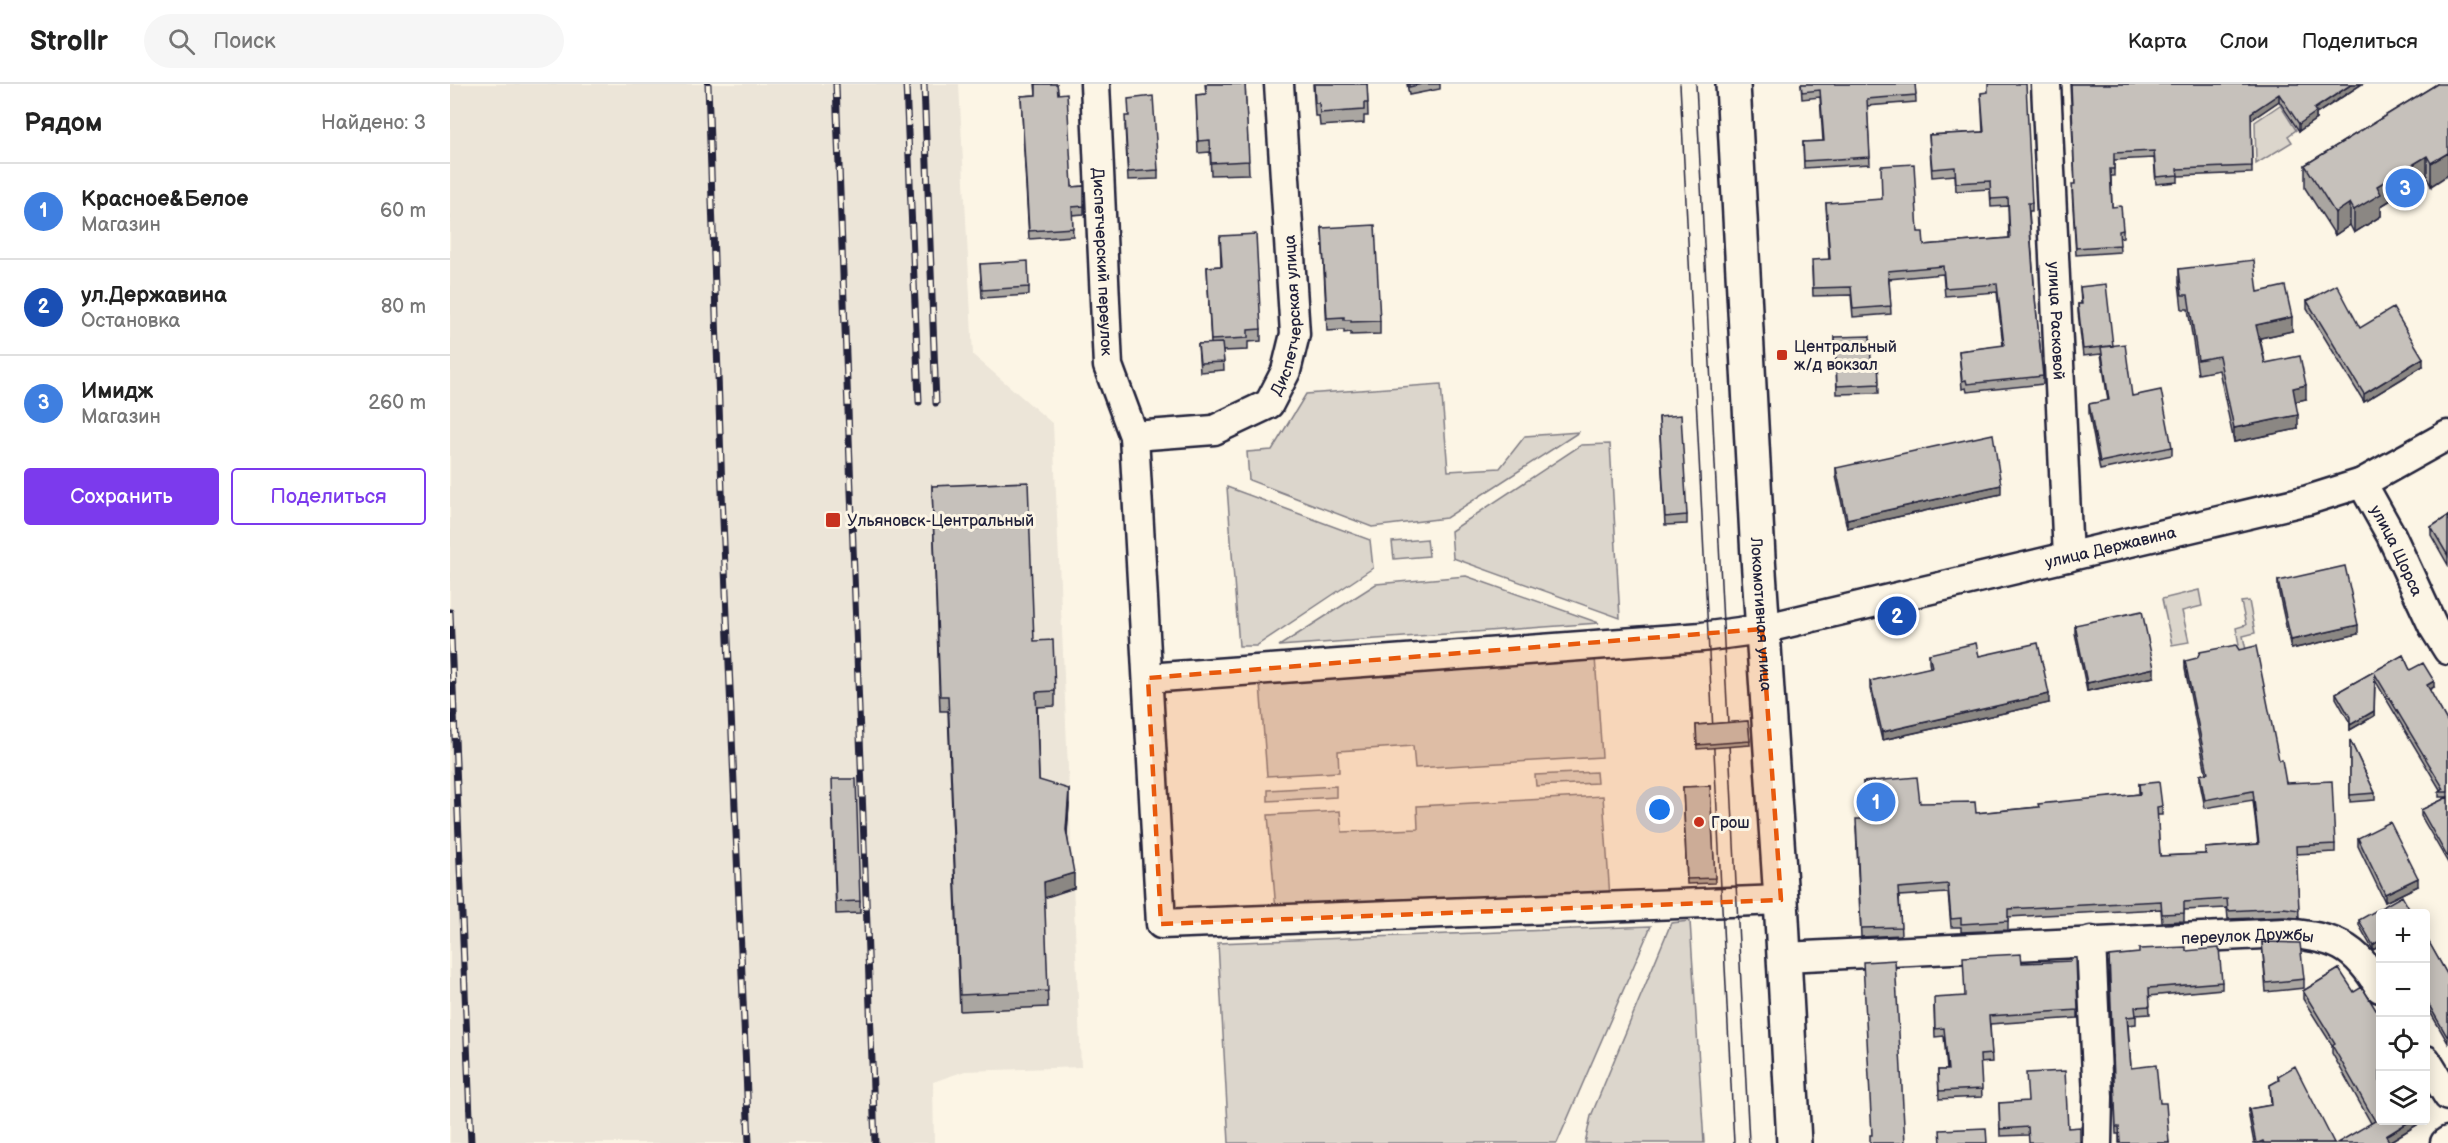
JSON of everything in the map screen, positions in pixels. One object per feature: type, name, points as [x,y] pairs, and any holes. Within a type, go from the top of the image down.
[{"type":"main road","name":"Локомотивная улица","points":[[1732,84],[1762,629],[1781,900],[1794,1143]]},
{"type":"street","name":"Диспетчерский переулок","points":[[1095,84],[1108,366],[1134,436],[1161,924],[1781,900]]},
{"type":"street","name":"Диспетчерская улица","points":[[1134,436],[1214,430],[1269,404],[1286,371],[1295,334],[1279,84]]},
{"type":"street","name":"улица Расковой","points":[[2046,84],[2068,557]]},
{"type":"street","name":"улица Державина","points":[[1148,678],[1648,641],[1762,629],[2308,500],[2362,483],[2448,435]]},
{"type":"street","name":"улица Щорса","points":[[2362,483],[2391,535],[2433,626],[2448,650]]},
{"type":"street","name":"переулок Дружбы","points":[[1784,957],[2285,933],[2319,936],[2356,954],[2376,981]]},
{"type":"street","points":[[2091,941],[2098,1097],[2097,1143]]},
{"type":"street","points":[[2430,1067],[2448,1096]]},
{"type":"highlighted area","points":[[1762,629],[1781,900],[1161,924],[1148,678]]},
{"type":"shaded area","points":[[450,84],[959,84],[973,355],[1053,424],[1081,1067],[965,1071],[933,1082],[934,1143],[450,1143]]},
{"type":"shaded area","points":[[2280,105],[2296,130],[2288,136],[2292,142],[2256,164],[2255,122]]},
{"type":"shaded area","points":[[1441,384],[1448,471],[1500,468],[1525,436],[1579,432],[1446,518],[1372,527],[1249,480],[1247,452],[1272,450],[1306,394]]},
{"type":"shaded area","points":[[1610,444],[1620,618],[1453,558],[1451,531],[1581,445]]},
{"type":"shaded area","points":[[1227,487],[1370,540],[1373,568],[1256,646],[1239,646]]},
{"type":"shaded area","points":[[1427,539],[1429,556],[1394,559],[1392,542]]},
{"type":"shaded area","points":[[1466,576],[1599,623],[1279,646],[1376,584]]},
{"type":"shaded area","points":[[2199,590],[2202,606],[2182,611],[2189,642],[2172,645],[2162,599]]},
{"type":"shaded area","points":[[2249,601],[2255,633],[2243,636],[2246,650],[2222,648],[2239,645],[2236,628],[2246,625],[2241,602]]},
{"type":"shaded area","points":[[1595,657],[1602,757],[1415,768],[1413,746],[1338,751],[1339,772],[1267,776],[1260,684]]},
{"type":"shaded area","points":[[1596,772],[1597,783],[1536,786],[1535,775]]},
{"type":"shaded area","points":[[1336,786],[1336,797],[1268,801],[1268,790]]},
{"type":"shaded area","points":[[1603,796],[1610,898],[1276,910],[1268,815],[1340,811],[1342,832],[1418,829],[1417,806]]},
{"type":"shaded area","points":[[1690,921],[1704,1143],[1585,1143],[1591,1116],[1671,923]]},
{"type":"shaded area","points":[[1651,926],[1557,1143],[1229,1143],[1218,943]]},
{"type":"building","points":[[1036,84],[1057,84],[1058,94],[1067,93],[1072,187],[1084,186],[1084,206],[1072,207],[1073,228],[1029,231],[1021,96],[1036,95]]},
{"type":"building","points":[[1206,84],[1245,84],[1249,161],[1211,163],[1210,140],[1198,141],[1196,95],[1206,94]]},
{"type":"building","points":[[1314,84],[1367,84],[1368,103],[1364,103],[1364,110],[1320,113],[1319,103],[1315,103]]},
{"type":"building","points":[[1801,84],[1915,84],[1916,95],[1867,99],[1870,157],[1804,161],[1803,142],[1824,141],[1820,90],[1802,92]]},
{"type":"building","points":[[1988,84],[2026,84],[2032,203],[2028,203],[2043,376],[1967,384],[1966,380],[1962,381],[1959,351],[2004,345],[1997,284],[1945,288],[1943,266],[1888,271],[1891,306],[1853,309],[1851,287],[1813,288],[1812,260],[1830,259],[1826,203],[1882,199],[1881,166],[1914,164],[1918,232],[1923,232],[1924,245],[2010,238],[2008,198],[1991,199],[1990,181],[1956,183],[1955,167],[1932,169],[1929,135],[1984,132],[1981,93],[1988,92]]},
{"type":"building","points":[[2071,84],[2352,84],[2314,109],[2316,112],[2299,124],[2279,94],[2251,113],[2252,166],[2177,169],[2178,175],[2156,177],[2154,151],[2114,153],[2114,169],[2110,169],[2112,207],[2121,206],[2123,230],[2119,231],[2120,245],[2076,248],[2072,184],[2075,184]]},
{"type":"building","points":[[2437,84],[2448,84],[2448,153],[2431,163],[2427,156],[2377,186],[2381,194],[2354,210],[2350,203],[2335,213],[2305,165]]},
{"type":"building","points":[[1153,96],[1158,170],[1128,172],[1125,116],[1129,116],[1128,99]]},
{"type":"building","points":[[1375,225],[1380,321],[1351,322],[1351,320],[1344,320],[1344,317],[1327,318],[1322,228]]},
{"type":"building","points":[[1256,234],[1261,329],[1248,330],[1248,338],[1211,340],[1207,267],[1222,266],[1220,236]]},
{"type":"building","points":[[2254,260],[2258,292],[2285,286],[2292,317],[2256,325],[2265,363],[2300,356],[2306,385],[2293,388],[2298,415],[2234,428],[2219,356],[2198,360],[2188,295],[2182,295],[2179,269]]},
{"type":"building","points":[[1028,261],[1029,287],[982,290],[980,264]]},
{"type":"building","points":[[2106,284],[2113,346],[2083,349],[2078,304],[2082,304],[2080,287]]},
{"type":"building","points":[[2337,285],[2360,328],[2393,308],[2423,358],[2364,394],[2307,301]]},
{"type":"building","points":[[1870,336],[1871,363],[1878,363],[1879,384],[1837,386],[1835,337]]},
{"type":"building","points":[[1222,343],[1224,362],[1200,363],[1198,344]]},
{"type":"building","points":[[2125,344],[2132,396],[2161,390],[2172,447],[2100,462],[2089,404],[2109,400],[2101,347]]},
{"type":"building","points":[[1681,415],[1687,515],[1665,517],[1659,417]]},
{"type":"building","points":[[1993,434],[2001,485],[1847,519],[1836,468]]},
{"type":"building","name":"Ульяновск-Центральный","points":[[1028,482],[1034,641],[1053,640],[1055,691],[1036,692],[1039,780],[1069,789],[1066,830],[1074,873],[1044,882],[1048,991],[960,995],[948,696],[940,696],[932,486]]},
{"type":"building","points":[[2448,516],[2448,556],[2431,527]]},
{"type":"building","points":[[2345,566],[2358,625],[2291,640],[2278,581]]},
{"type":"building","points":[[2142,611],[2154,668],[2087,683],[2075,625]]},
{"type":"building","points":[[1976,643],[1979,656],[2038,643],[2049,694],[1882,732],[1870,681],[1932,667],[1929,654]]},
{"type":"building","points":[[2236,645],[2239,650],[2256,646],[2279,760],[2282,760],[2286,783],[2332,781],[2335,844],[2296,846],[2299,910],[2284,908],[2228,911],[2227,899],[2184,902],[2184,913],[2162,914],[2161,901],[2008,909],[2008,921],[1961,924],[1961,918],[1951,919],[1948,884],[1898,888],[1901,927],[1861,928],[1856,819],[1867,819],[1863,782],[1917,777],[1920,803],[1975,802],[1976,813],[2039,807],[2038,804],[2140,794],[2139,784],[2159,782],[2162,806],[2157,807],[2160,856],[2206,854],[2205,848],[2259,844],[2253,791],[2205,800],[2200,775],[2208,773],[2185,661],[2197,658],[2200,652]]},
{"type":"building","points":[[2403,655],[2410,670],[2423,663],[2434,681],[2427,685],[2448,723],[2448,792],[2439,792],[2444,789],[2375,674],[2374,711],[2350,725],[2350,717],[2336,693]]},
{"type":"building","points":[[1748,721],[1750,741],[1697,745],[1696,725]]},
{"type":"building","points":[[2350,740],[2375,793],[2350,795]]},
{"type":"building","points":[[832,779],[856,779],[860,901],[836,902]]},
{"type":"building","points":[[1710,786],[1715,878],[1687,879],[1683,787]]},
{"type":"building","points":[[2448,797],[2448,858],[2421,810]]},
{"type":"building","points":[[2390,822],[2418,878],[2385,894],[2358,838]]},
{"type":"building","points":[[2402,896],[2409,909],[2379,909]]},
{"type":"building","points":[[2376,911],[2376,943],[2373,945],[2359,920]]},
{"type":"building","points":[[2262,942],[2300,943],[2304,979],[2266,983]]},
{"type":"building","points":[[2430,944],[2448,976],[2448,1038],[2430,1007]]},
{"type":"building","points":[[2186,947],[2186,951],[2219,948],[2222,982],[2149,988],[2150,1006],[2135,1007],[2136,1016],[2127,1017],[2131,1068],[2156,1065],[2160,1103],[2166,1103],[2169,1143],[2120,1143],[2119,1127],[2116,1127],[2109,956],[2139,953],[2139,949]]},
{"type":"building","points":[[2021,954],[2022,963],[2071,961],[2070,958],[2076,958],[2078,1010],[1989,1016],[1992,1054],[1980,1055],[1982,1089],[1939,1091],[1938,1070],[1948,1070],[1944,1028],[1935,1029],[1934,998],[1965,996],[1963,957]]},
{"type":"building","points":[[1895,960],[1905,1143],[1870,1143],[1870,1135],[1872,1135],[1863,962]]},
{"type":"building","points":[[2339,969],[2354,992],[2362,987],[2376,1010],[2376,1125],[2404,1125],[2386,1136],[2390,1143],[2337,1143],[2375,1121],[2332,1045],[2335,1043],[2303,991]]},
{"type":"building","points":[[2295,1066],[2334,1143],[2264,1143],[2263,1141],[2256,1143],[2249,1109],[2272,1105],[2270,1085],[2279,1080],[2278,1076]]},
{"type":"building","points":[[2065,1071],[2068,1128],[2080,1127],[2080,1143],[2029,1143],[2028,1127],[2000,1129],[1999,1103],[2028,1101],[2026,1073]]},
{"type":"building","points":[[1986,1128],[1987,1143],[1941,1143],[1940,1130]]},
{"type":"tram line","points":[[1680,84],[1734,1143]]},
{"type":"tram line","points":[[1696,84],[1749,1143]]},
{"type":"railway","points":[[708,84],[723,520],[749,1143]]},
{"type":"railway","points":[[836,84],[875,1143]]},
{"type":"railway","points":[[906,84],[919,402]]},
{"type":"railway","points":[[924,84],[936,403]]},
{"type":"railway","points":[[450,612],[471,1143]]},
{"type":"place","name":"Имидж","points":[[2405,188]]},
{"type":"place","name":"Центральный ж/д вокзал","points":[[1782,355]]},
{"type":"place","name":"Ульяновск-Центральный","points":[[833,520]]},
{"type":"place","name":"ул.Державина","points":[[1897,616]]},
{"type":"place","name":"Красное&Белое","points":[[1876,802]]},
{"type":"place","name":"Грош","points":[[1699,822]]}]
